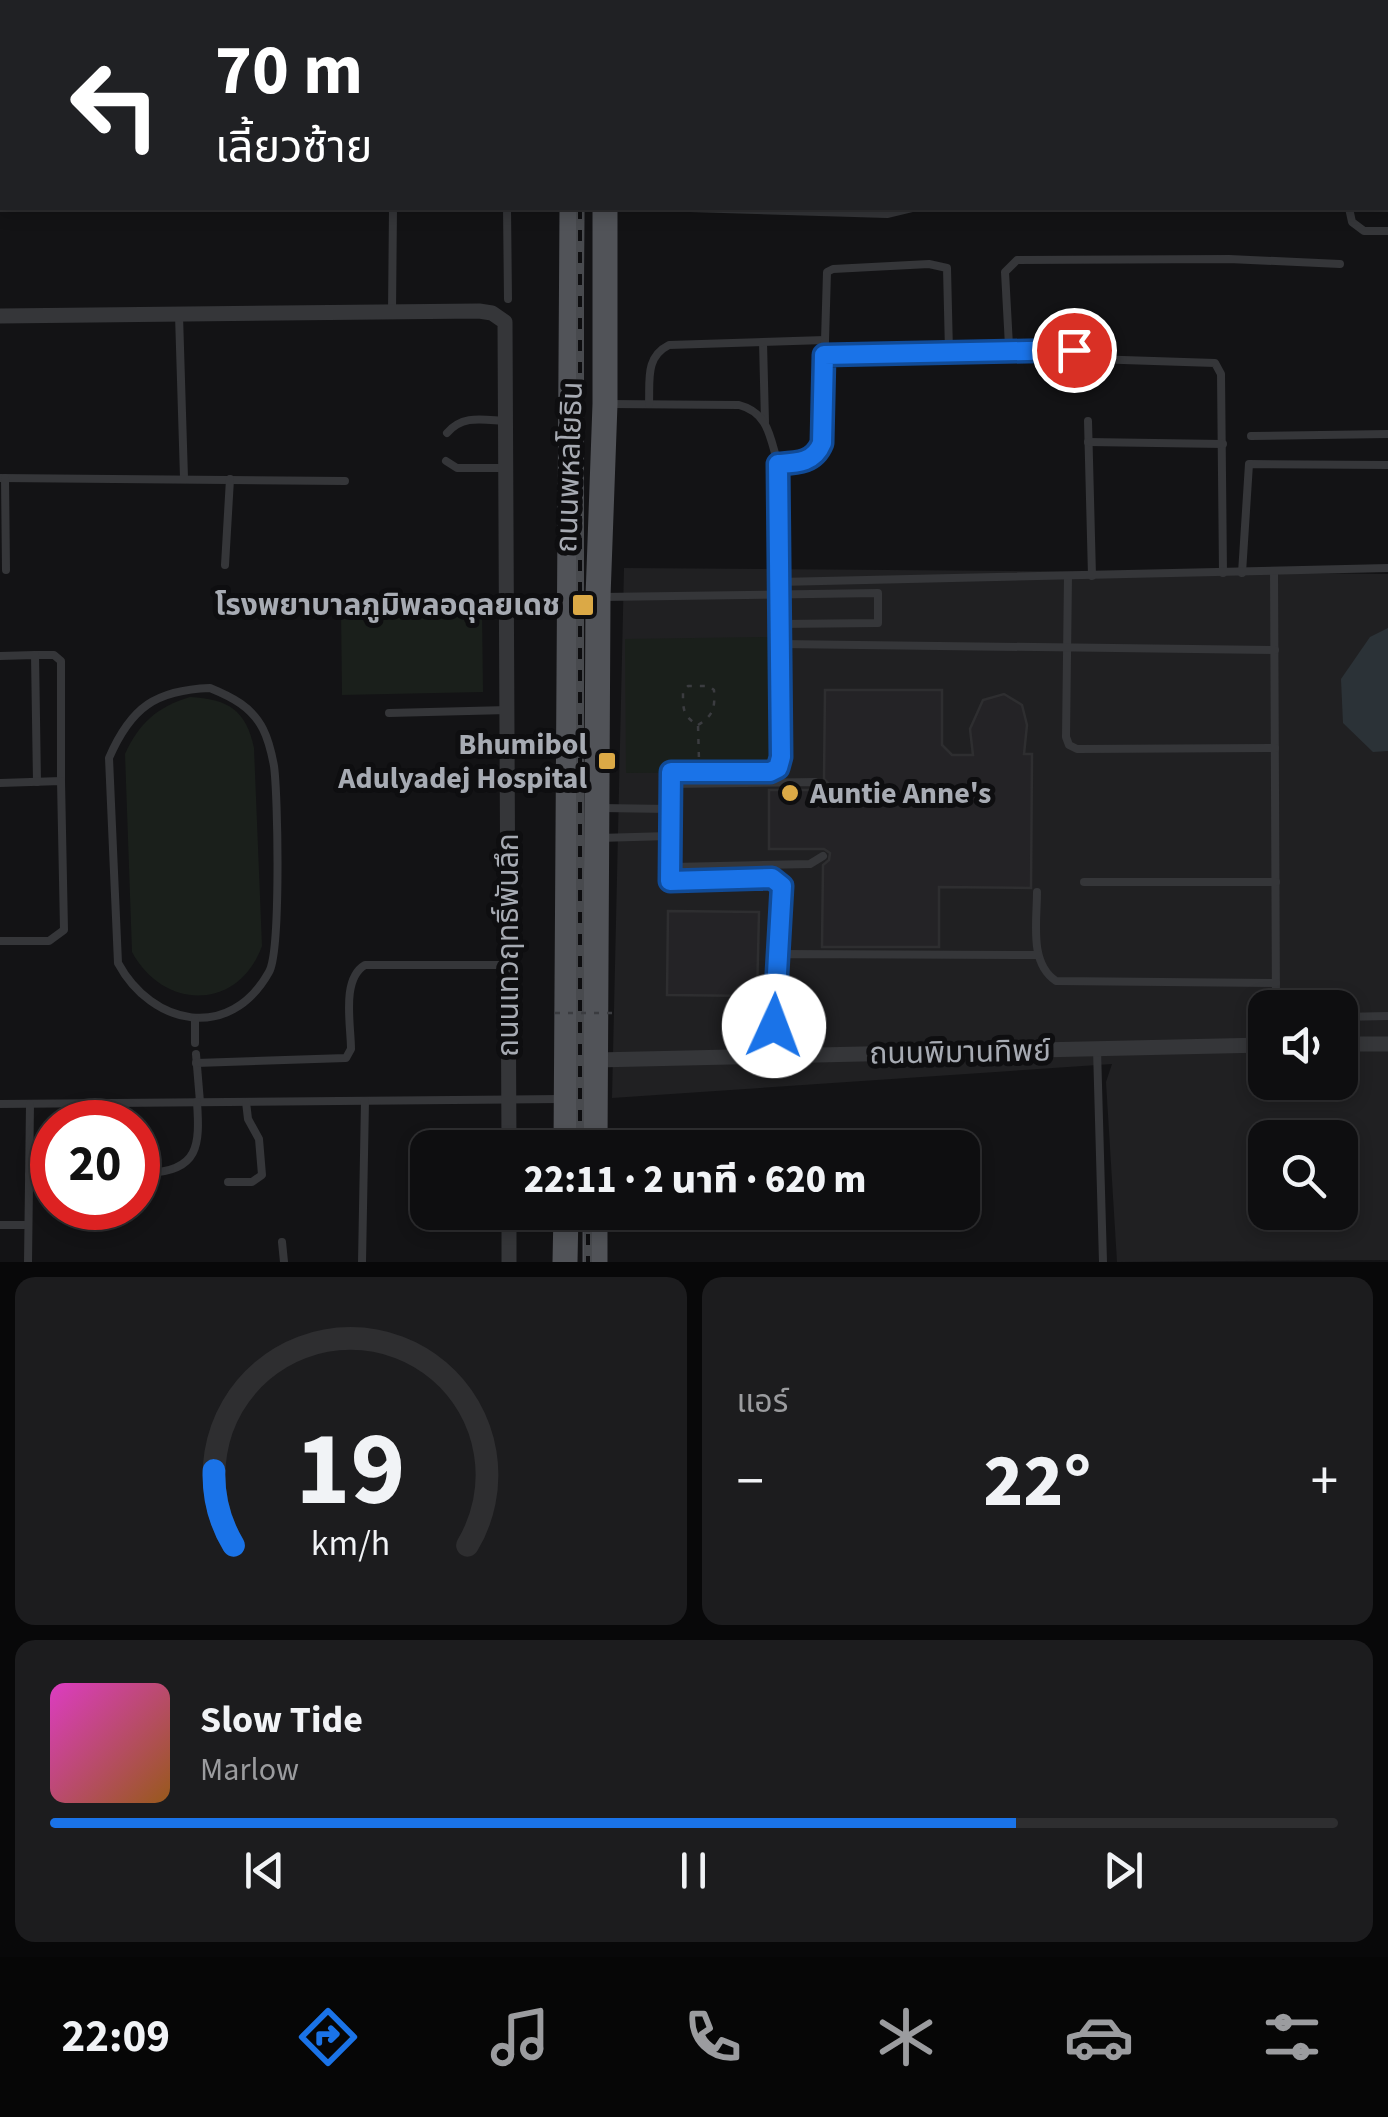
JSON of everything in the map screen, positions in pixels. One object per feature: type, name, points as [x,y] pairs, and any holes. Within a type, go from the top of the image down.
[{"type":"main road","name":"ถนนพหลโยธิน","points":[[566,1130],[572,210]]},
{"type":"main road","name":"ถนนพหลโยธิน","points":[[595,1130],[605,210]]},
{"type":"main road","points":[[567,809],[596,808]]},
{"type":"main road","points":[[566,1099],[596,1098]]},
{"type":"main road","points":[[565,1262],[566,1230]]},
{"type":"main road","points":[[594,1262],[595,1230]]},
{"type":"street","name":"ถนนเทวฤทธิ์พันลึก","points":[[392,312],[479,311],[492,313],[505,322],[509,1130]]},
{"type":"street","points":[[0,316],[392,312]]},
{"type":"street","points":[[1358,1044],[1388,1044]]},
{"type":"street","name":"ถนนพิมานทิพย์","points":[[596,1060],[1248,1046]]},
{"type":"street","points":[[509,1230],[509,1262]]},
{"type":"lane","points":[[392,312],[393,210]]},
{"type":"lane","points":[[507,210],[508,300]]},
{"type":"lane","points":[[790,210],[887,214],[904,210]]},
{"type":"lane","points":[[1349,210],[1352,222],[1364,231],[1388,232]]},
{"type":"lane","points":[[1006,351],[1009,346],[1005,272],[1017,260],[1229,259],[1340,264]]},
{"type":"lane","points":[[778,464],[802,462],[818,454],[822,443],[827,272],[929,264],[947,268],[949,352]]},
{"type":"lane","points":[[179,314],[184,478]]},
{"type":"lane","points":[[824,355],[1068,352],[1077,345],[1078,337]]},
{"type":"lane","points":[[650,404],[651,362],[658,351],[669,345],[825,340]]},
{"type":"lane","points":[[763,342],[765,422],[778,464],[781,757],[778,768],[770,772],[671,772],[669,863],[670,881],[772,878],[782,886],[772,1056]]},
{"type":"lane","points":[[1092,359],[1214,362],[1221,374],[1222,573]]},
{"type":"lane","points":[[604,404],[739,405],[755,409],[765,422]]},
{"type":"lane","points":[[447,433],[454,424],[470,418],[506,421]]},
{"type":"lane","points":[[1088,421],[1092,576]]},
{"type":"lane","points":[[1251,436],[1388,434]]},
{"type":"lane","points":[[1088,442],[1223,444]]},
{"type":"lane","points":[[446,461],[457,468],[506,468]]},
{"type":"lane","points":[[1242,573],[1249,464],[1388,464]]},
{"type":"lane","points":[[6,570],[3,478],[345,480]]},
{"type":"lane","points":[[226,565],[230,479]]},
{"type":"lane","points":[[779,582],[1388,568]]},
{"type":"lane","points":[[1274,572],[1276,990]]},
{"type":"lane","points":[[1068,576],[1065,645],[1069,746],[1275,748]]},
{"type":"lane","points":[[598,598],[878,593],[878,623],[780,624]]},
{"type":"lane","points":[[780,644],[1274,650]]},
{"type":"lane","points":[[35,654],[37,782]]},
{"type":"lane","points":[[0,656],[54,655],[61,661],[64,930],[49,942],[0,941]]},
{"type":"lane","points":[[210,688],[239,700],[262,728],[274,766],[277,923],[271,970],[249,999],[220,1015],[195,1019],[154,1006],[130,986],[118,963],[109,758],[120,732],[158,696],[182,689],[210,688]]},
{"type":"lane","points":[[389,713],[508,710]]},
{"type":"lane","points":[[0,782],[61,782]]},
{"type":"lane","points":[[670,784],[815,782],[824,789]]},
{"type":"lane","points":[[596,808],[670,809]]},
{"type":"lane","points":[[596,838],[669,836]]},
{"type":"lane","points":[[669,863],[673,867],[810,864],[823,856]]},
{"type":"lane","points":[[1084,882],[1276,882]]},
{"type":"lane","points":[[1037,892],[1038,955],[1046,975],[1056,981],[1276,983]]},
{"type":"lane","points":[[778,954],[1038,955]]},
{"type":"lane","points":[[160,1172],[180,1167],[200,1139],[196,1059],[346,1058],[350,1050],[351,983],[357,970],[365,965],[508,966]]},
{"type":"lane","points":[[1358,1017],[1388,1016]]},
{"type":"lane","points":[[195,1019],[195,1044]]},
{"type":"lane","points":[[1096,1049],[1103,1262]]},
{"type":"lane","points":[[160,1102],[566,1099]]},
{"type":"lane","points":[[362,1262],[365,1101]]},
{"type":"lane","points":[[228,1182],[252,1182],[262,1175],[259,1139],[248,1119],[246,1102]]},
{"type":"lane","points":[[0,1104],[30,1104],[28,1262]]},
{"type":"lane","points":[[0,1225],[28,1225]]},
{"type":"lane","points":[[282,1242],[284,1262]]},
{"type":"path","points":[[688,686],[709,686],[714,690],[715,708],[710,718],[698,724],[686,718],[683,691],[688,686]]},
{"type":"path","points":[[698,724],[699,772]]},
{"type":"path","points":[[555,1013],[613,1013]]},
{"type":"shaded area","name":"โรงพยาบาลภูมิพลอดุลยเดช","points":[[624,568],[1388,574],[1388,1260],[1117,1262],[1106,1082],[1112,1064],[612,1098]]},
{"type":"shaded area","points":[[482,609],[483,692],[342,695],[341,611]]},
{"type":"shaded area","points":[[1388,628],[1388,751],[1373,752],[1343,723],[1341,679],[1370,637]]},
{"type":"shaded area","points":[[770,637],[771,772],[626,773],[625,639]]},
{"type":"shaded area","points":[[190,697],[225,704],[240,716],[251,735],[262,946],[251,968],[236,983],[200,996],[162,985],[132,952],[125,754],[150,718]]},
{"type":"building","points":[[825,690],[942,690],[942,745],[952,755],[973,755],[970,729],[983,700],[1004,694],[1022,705],[1027,725],[1024,754],[1032,754],[1031,888],[939,887],[939,947],[822,947],[823,865],[830,853],[824,849],[769,849],[769,790],[812,790],[824,796],[830,793],[830,785],[824,779]]},
{"type":"building","points":[[668,911],[759,912],[757,996],[667,995]]},
{"type":"railway","points":[[580,210],[580,1130]]},
{"type":"railway","points":[[588,1230],[588,1262]]},
{"type":"place","name":"โรงพยาบาลภูมิพลอดุลยเดช","points":[[583,605]]},
{"type":"place","name":"Bhumibol Adulyadej Hospital","points":[[607,761]]},
{"type":"place","name":"Auntie Anne's","points":[[790,793]]},
{"type":"route","points":[[774,1026],[782,886],[772,878],[670,881],[671,772],[770,772],[778,768],[778,464],[802,462],[818,454],[822,443],[824,355],[1074,350]]}]
